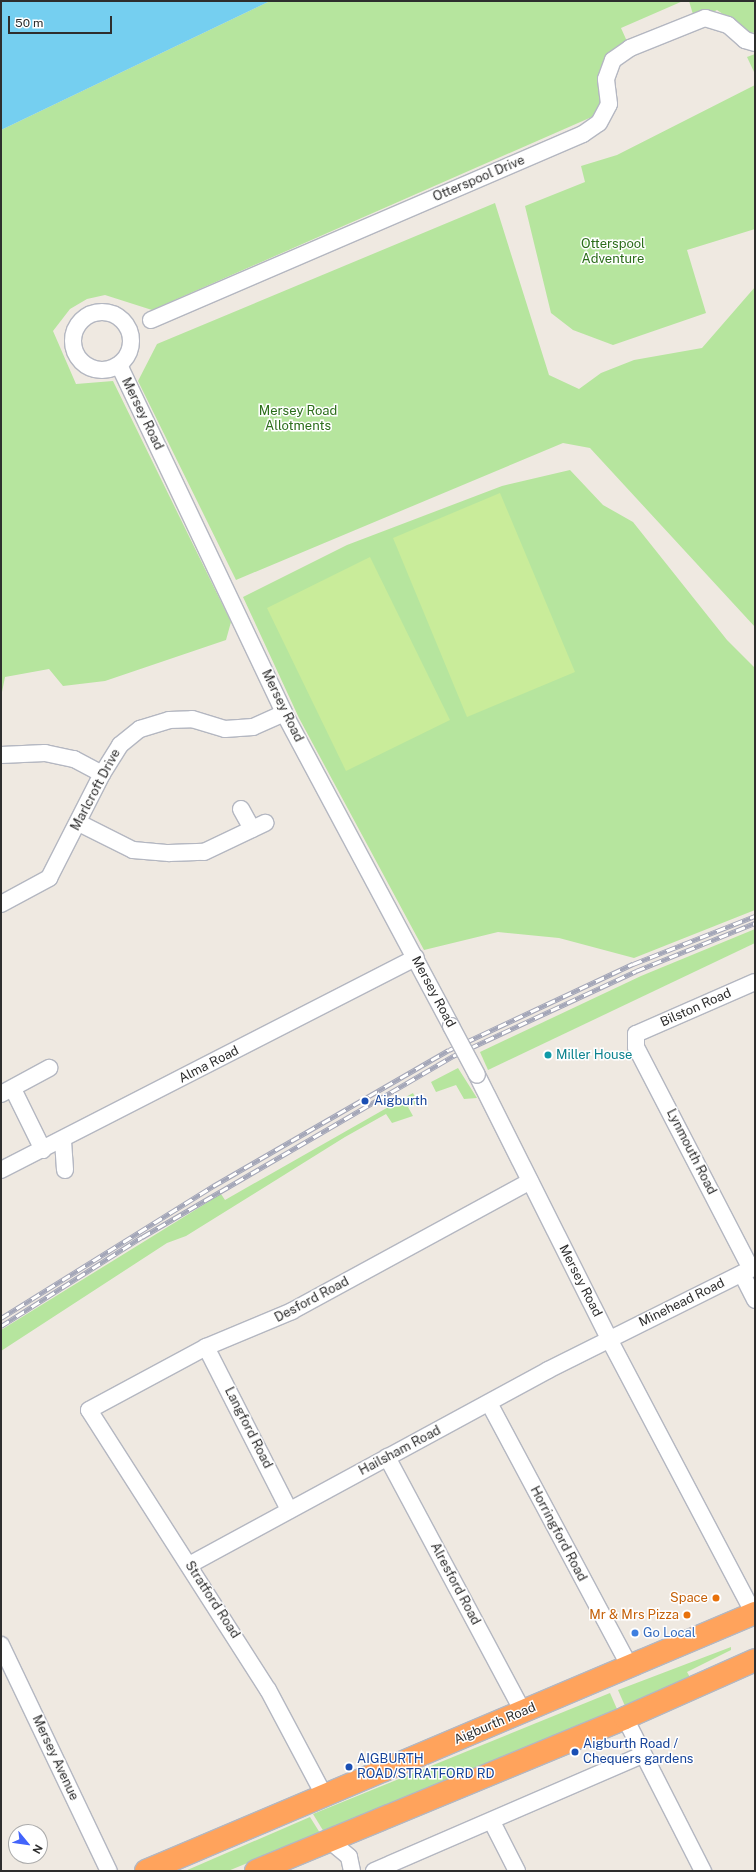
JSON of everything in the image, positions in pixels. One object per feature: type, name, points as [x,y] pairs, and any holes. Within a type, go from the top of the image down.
[{"type":"highway","name":"Aigburth Road","points":[[146,1871],[325,1797],[629,1665],[755,1614]]},
{"type":"highway","points":[[256,1871],[625,1718],[755,1660]]},
{"type":"street","name":"Otterspool Drive","points":[[151,320],[583,134],[599,123],[609,104],[606,79],[613,60],[630,48],[705,18],[728,25],[745,40],[755,43]]},
{"type":"street","name":"Mersey Road","points":[[119,365],[284,713],[416,958],[477,1075],[609,1339],[755,1614]]},
{"type":"street","name":"Marlcroft Drive","points":[[1,904],[49,878],[79,823],[102,774],[120,745],[140,729],[169,720],[192,719],[225,729],[253,727],[284,713]]},
{"type":"street","points":[[1,755],[45,753],[74,759],[102,774]]},
{"type":"street","points":[[79,823],[133,850],[169,853],[204,852],[259,826],[241,809]]},
{"type":"street","name":"Alma Road","points":[[1,1170],[63,1141],[416,958]]},
{"type":"street","name":"Bilston Road","points":[[636,1034],[755,982]]},
{"type":"street","name":"Lynmouth Road","points":[[636,1034],[636,1047],[749,1270],[755,1300]]},
{"type":"street","points":[[43,1150],[7,1091],[49,1068]]},
{"type":"street","points":[[63,1141],[65,1170]]},
{"type":"street","name":"Desford Road","points":[[89,1410],[206,1347],[292,1311],[530,1181]]},
{"type":"street","name":"Minehead Road","points":[[609,1339],[749,1270]]},
{"type":"street","name":"Hailsham Road","points":[[191,1564],[387,1457],[609,1339]]},
{"type":"street","name":"Langford Road","points":[[206,1347],[289,1510]]},
{"type":"street","name":"Horringford Road","points":[[489,1403],[629,1665]]},
{"type":"street","name":"Stratford Road","points":[[89,1410],[171,1541],[191,1564],[268,1690],[325,1797]]},
{"type":"street","name":"Alresford Road","points":[[387,1457],[523,1712]]},
{"type":"street","name":"Mersey Avenue","points":[[1,1645],[109,1871]]},
{"type":"street","points":[[625,1718],[642,1755],[703,1871]]},
{"type":"street","points":[[374,1871],[492,1822],[642,1755]]},
{"type":"street","points":[[492,1822],[517,1871]]},
{"type":"street","points":[[329,1840],[349,1857],[352,1871]]},
{"type":"green space","points":[[270,1],[683,1],[621,28],[630,48],[617,46],[606,59],[599,76],[600,102],[594,116],[152,310],[105,295],[87,299],[70,309],[53,331],[76,384],[113,381],[231,622],[226,640],[105,681],[63,686],[49,669],[5,677],[1,697],[1,130]]},
{"type":"green space","points":[[689,1],[755,1],[755,33],[749,32],[717,10],[695,21]]},
{"type":"green space","points":[[755,54],[755,74],[747,57]]},
{"type":"green space","name":"Otterspool Adventure","points":[[755,85],[755,229],[687,250],[706,313],[613,345],[573,330],[551,313],[525,206],[585,182],[581,166],[617,155]]},
{"type":"green space","name":"Mersey Road Allotments","points":[[495,203],[549,375],[579,389],[601,373],[634,360],[702,348],[755,287],[755,627],[590,448],[563,443],[236,580],[138,381],[157,344]]},
{"type":"green space","points":[[570,470],[603,505],[633,522],[727,640],[755,668],[755,910],[634,958],[559,938],[498,932],[424,950],[299,718],[243,597],[347,545],[502,486]]},
{"type":"green space","points":[[500,493],[575,672],[467,717],[393,538]]},
{"type":"green space","points":[[370,557],[450,720],[346,771],[267,608]]},
{"type":"green space","points":[[755,929],[755,943],[488,1070],[480,1052],[641,976]]},
{"type":"green space","points":[[458,1068],[477,1098],[464,1099],[456,1085],[436,1092],[431,1082]]},
{"type":"green space","points":[[413,1093],[418,1103],[408,1107],[413,1116],[392,1123],[386,1114],[345,1137],[186,1236],[167,1243],[1,1351],[1,1330],[221,1194],[225,1200]]},
{"type":"green space","points":[[731,1647],[731,1650],[687,1672],[691,1679],[625,1706],[618,1690]]},
{"type":"green space","points":[[610,1693],[617,1709],[324,1832],[313,1814]]},
{"type":"green space","points":[[310,1817],[320,1833],[228,1871],[185,1871]]},
{"type":"water","points":[[1,1],[270,1],[1,130]]},
{"type":"railway","points":[[1,1318],[213,1186],[449,1050],[633,964],[755,916]]},
{"type":"railway","points":[[1,1326],[142,1237],[453,1056],[636,971],[755,923]]},
{"type":"place","name":"Miller House","points":[[548,1055]]},
{"type":"place","name":"Aigburth","points":[[365,1101]]},
{"type":"place","name":"Space","points":[[716,1598]]},
{"type":"place","name":"Mr & Mrs Pizza","points":[[687,1615]]},
{"type":"place","name":"Go Local","points":[[635,1633]]},
{"type":"place","name":"Aigburth Road / Chequers gardens","points":[[575,1752]]},
{"type":"place","name":"AIGBURTH ROAD/STRATFORD RD","points":[[349,1767]]}]
